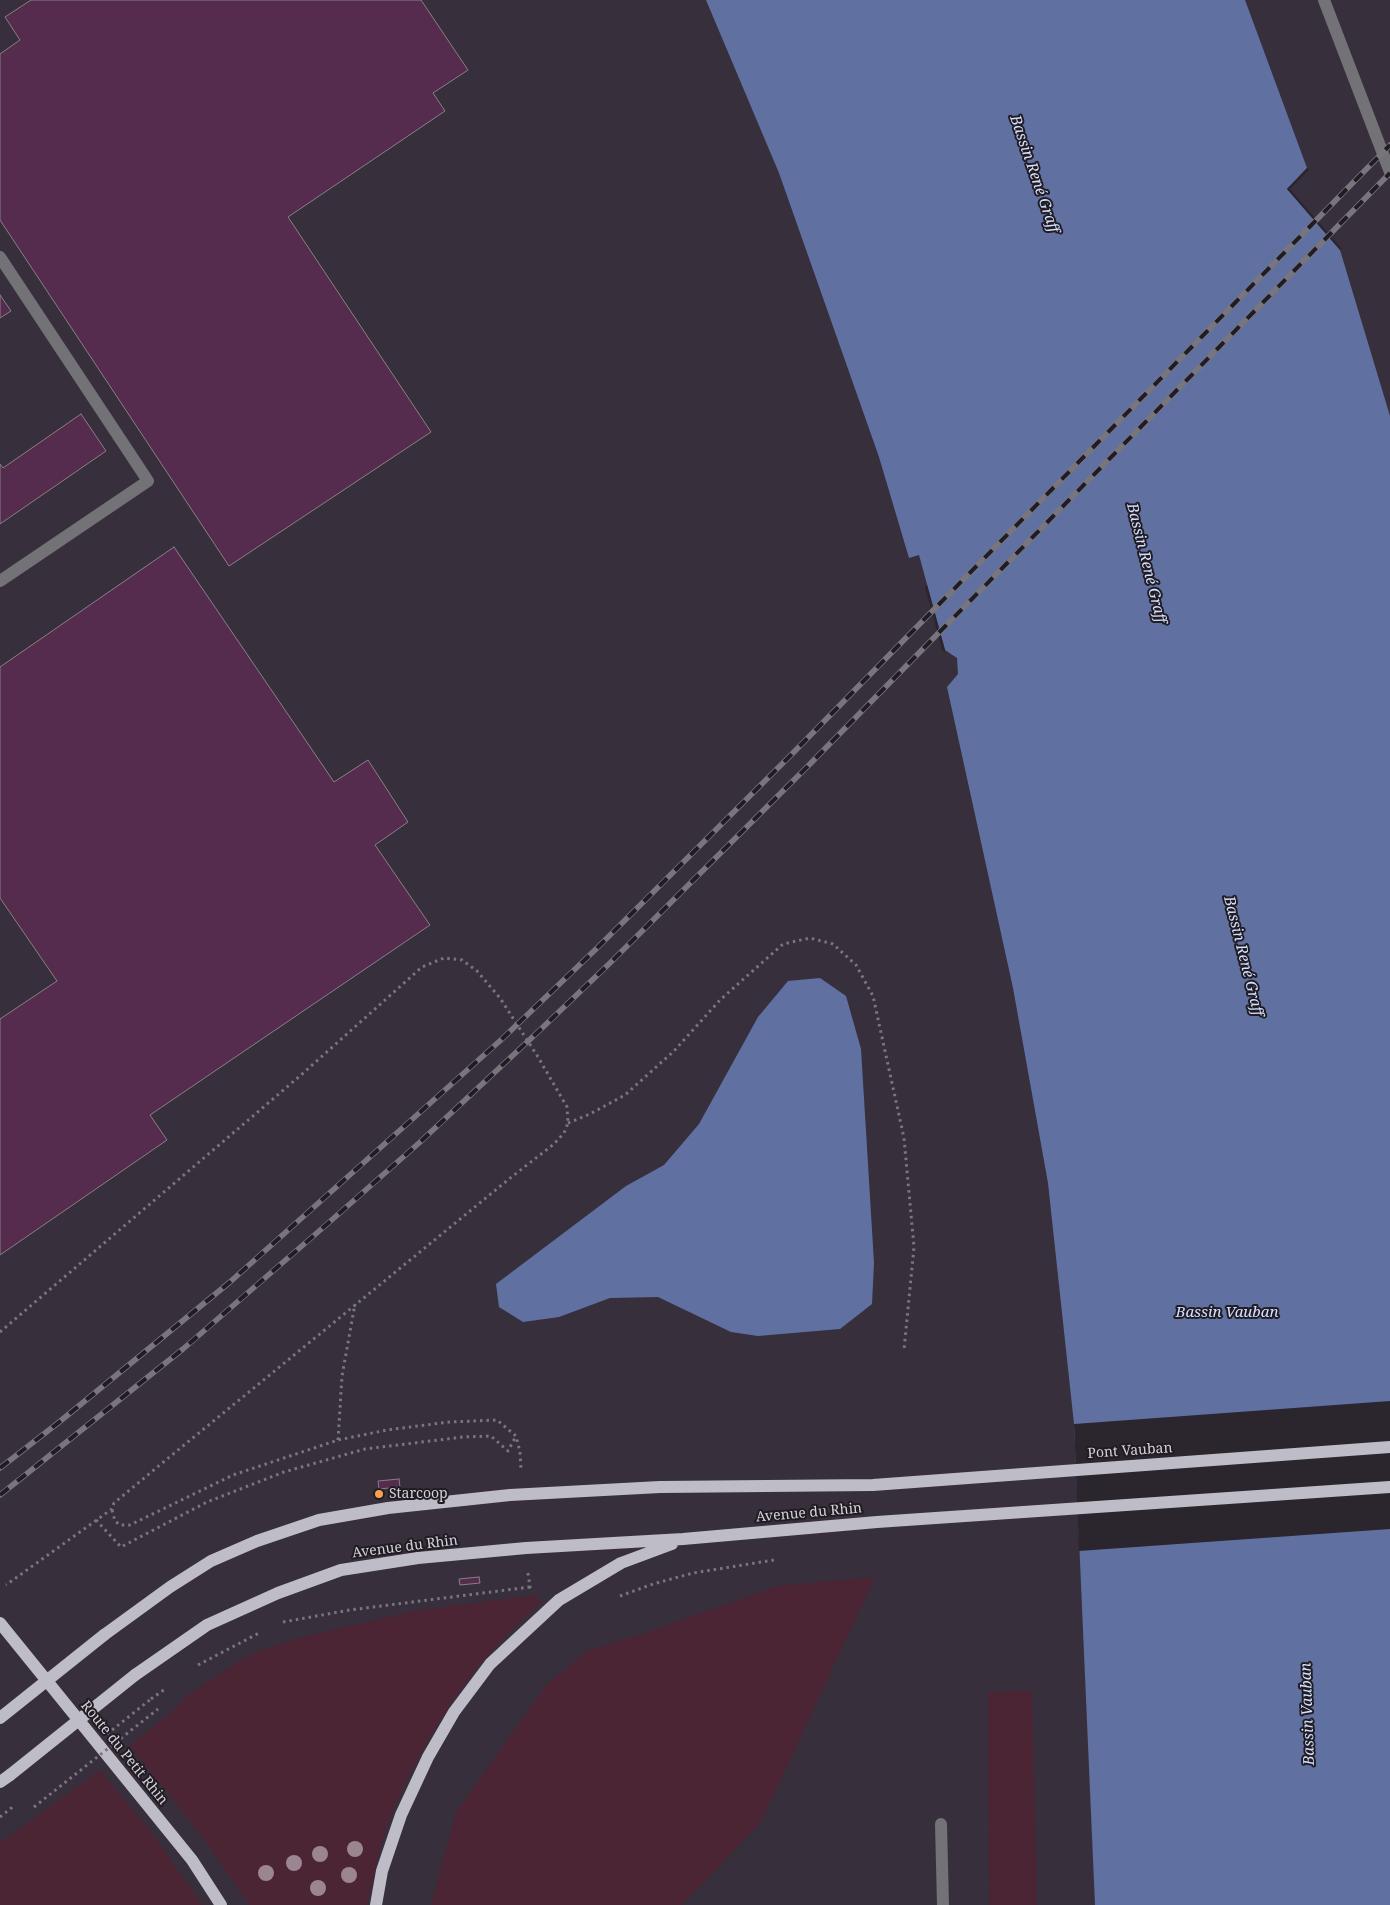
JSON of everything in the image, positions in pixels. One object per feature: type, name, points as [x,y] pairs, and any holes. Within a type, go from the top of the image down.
[{"type":"main road","name":"Pont Vauban","points":[[873,1485],[1390,1447]]},
{"type":"main road","name":"Avenue du Rhin","points":[[0,1718],[104,1635],[211,1561],[257,1541],[319,1520],[388,1508],[523,1494],[660,1487],[873,1485]]},
{"type":"main road","name":"Avenue du Rhin","points":[[5,1778],[135,1675],[207,1625],[278,1593],[340,1570],[418,1558],[501,1550],[683,1539],[877,1522],[1390,1487]]},
{"type":"main road","points":[[376,1905],[382,1871],[402,1815],[428,1758],[454,1712],[490,1664],[559,1600],[621,1563],[683,1539]]},
{"type":"main road","name":"Route du Petit Rhin","points":[[0,1623],[192,1860],[221,1905]]},
{"type":"street","points":[[1324,0],[1390,172]]},
{"type":"street","points":[[0,257],[148,481],[0,581]]},
{"type":"street","points":[[942,1824],[943,1905]]},
{"type":"path","points":[[568,1123],[590,1114],[625,1095],[674,1051],[720,1000],[783,944],[810,938],[832,944],[856,965],[873,996],[904,1138],[914,1247],[904,1350]]},
{"type":"path","points":[[0,1332],[279,1094],[422,968],[444,958],[462,960],[476,971],[500,998],[567,1107],[568,1123],[564,1133],[554,1144],[508,1179],[154,1469],[114,1503],[112,1515],[120,1525],[130,1525],[233,1475],[338,1440],[387,1430],[497,1420],[516,1436],[520,1460]]},
{"type":"path","points":[[338,1440],[342,1376],[355,1304]]},
{"type":"path","points":[[96,1520],[120,1547],[207,1502],[284,1472],[365,1450],[429,1440],[491,1436],[508,1451],[516,1436]]},
{"type":"path","points":[[6,1585],[112,1509]]},
{"type":"path","points":[[619,1596],[693,1573],[776,1559]]},
{"type":"path","points":[[278,1624],[286,1620],[350,1610],[530,1587]]},
{"type":"path","points":[[195,1667],[269,1628]]},
{"type":"path","points":[[152,1699],[166,1688]]},
{"type":"path","points":[[34,1807],[158,1709]]},
{"type":"shaded area","points":[[0,0],[1390,0],[1390,1905],[0,1905]]},
{"type":"shaded area","points":[[875,1577],[761,1822],[682,1905],[431,1905],[456,1812],[546,1685],[587,1651],[648,1632],[777,1586]]},
{"type":"shaded area","points":[[535,1595],[542,1601],[477,1668],[453,1700],[407,1779],[391,1815],[380,1849],[367,1905],[249,1905],[201,1835],[130,1746],[182,1703],[182,1699],[242,1659],[264,1649],[294,1639],[413,1611]]},
{"type":"shaded area","points":[[1032,1691],[1037,1905],[989,1905],[988,1692]]},
{"type":"shaded area","points":[[100,1770],[152,1833],[203,1905],[0,1905],[0,1843]]},
{"type":"water","points":[[706,0],[1245,0],[1307,168],[1287,189],[1340,250],[1390,416],[1390,1905],[1095,1905],[1074,1424],[1048,1183],[1013,988],[947,687],[958,674],[957,658],[945,650],[919,555],[909,558],[879,457],[779,173]]},
{"type":"water","points":[[820,978],[846,996],[861,1049],[874,1263],[872,1304],[840,1329],[758,1336],[731,1332],[658,1297],[610,1298],[559,1317],[523,1322],[499,1307],[496,1284],[626,1186],[664,1165],[699,1124],[758,1017],[788,981]]},
{"type":"pier","points":[[1307,168],[1309,170],[1290,189],[1342,249],[1340,250],[1287,189]]},
{"type":"pier","points":[[927,585],[945,653],[942,650],[925,587]]},
{"type":"pier","points":[[1390,1401],[1390,1529],[1079,1551],[1074,1424]]},
{"type":"building","points":[[31,0],[421,0],[468,70],[433,93],[445,111],[288,217],[431,432],[229,566],[0,220],[0,54],[20,40],[5,17]]},
{"type":"building","points":[[0,295],[11,311],[0,318]]},
{"type":"building","points":[[81,414],[106,451],[0,524],[0,464],[3,468]]},
{"type":"building","points":[[174,547],[334,782],[368,760],[408,822],[375,845],[430,925],[150,1115],[167,1140],[0,1255],[0,1019],[57,981],[0,898],[0,667]]},
{"type":"building","points":[[399,1479],[400,1487],[379,1489],[378,1481]]},
{"type":"building","points":[[479,1577],[480,1583],[460,1585],[459,1579]]},
{"type":"railway","points":[[0,1468],[230,1282],[502,1039],[595,950],[792,754],[1390,145]]},
{"type":"railway","points":[[0,1495],[183,1349],[419,1143],[540,1030],[808,766],[1390,173]]},
{"type":"place","name":"Starcoop","points":[[379,1494]]},
{"type":"water label","name":"Bassin René Graff","points":[[1034,174]]},
{"type":"water label","name":"Bassin René Graff","points":[[1146,563]]},
{"type":"water label","name":"Bassin René Graff","points":[[1243,956]]},
{"type":"water label","name":"Bassin Vauban","points":[[1227,1313]]},
{"type":"water label","name":"Bassin Vauban","points":[[1308,1714]]}]
